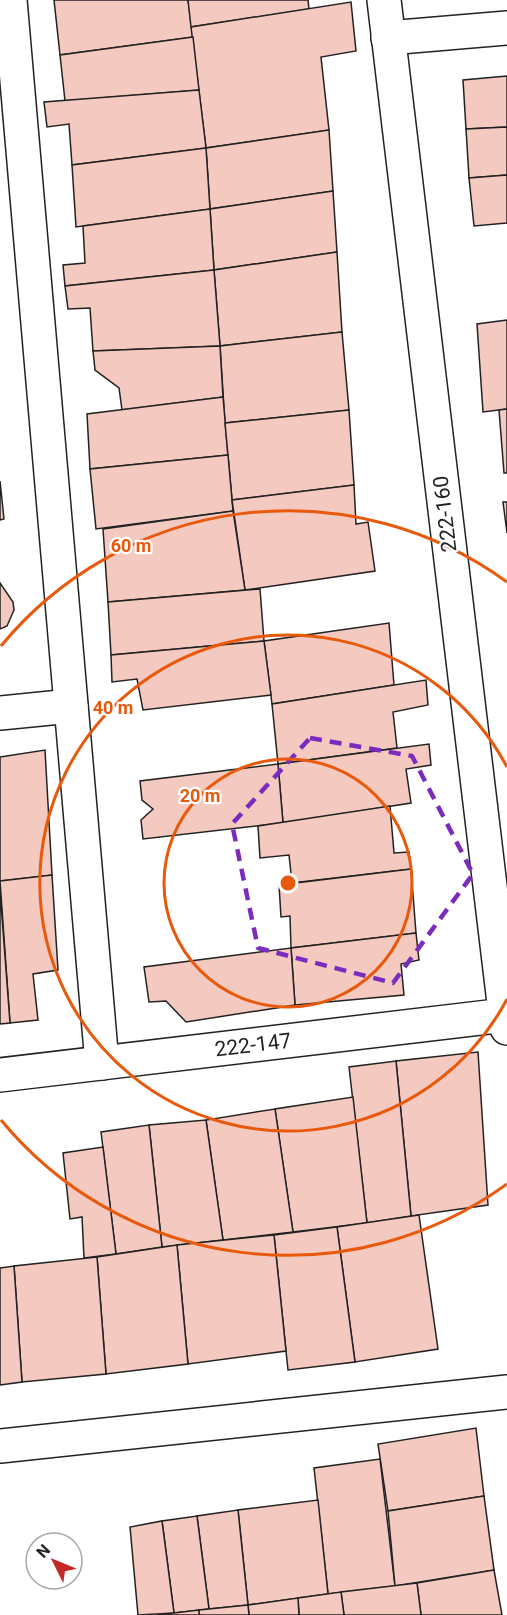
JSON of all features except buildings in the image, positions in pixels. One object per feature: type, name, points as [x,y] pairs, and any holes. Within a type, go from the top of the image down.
[{"type":"street","points":[[10,0],[102,1063]]},
{"type":"street","name":"222-160","points":[[384,0],[504,980],[506,1021]]},
{"type":"street","points":[[388,38],[507,28]]},
{"type":"street","points":[[0,713],[71,706]]},
{"type":"street","name":"222-147","points":[[0,1075],[506,1021]]},
{"type":"street","points":[[0,1446],[507,1392]]},
{"type":"highlighted area","points":[[310,738],[412,756],[473,874],[393,983],[258,948],[232,824]]}]
